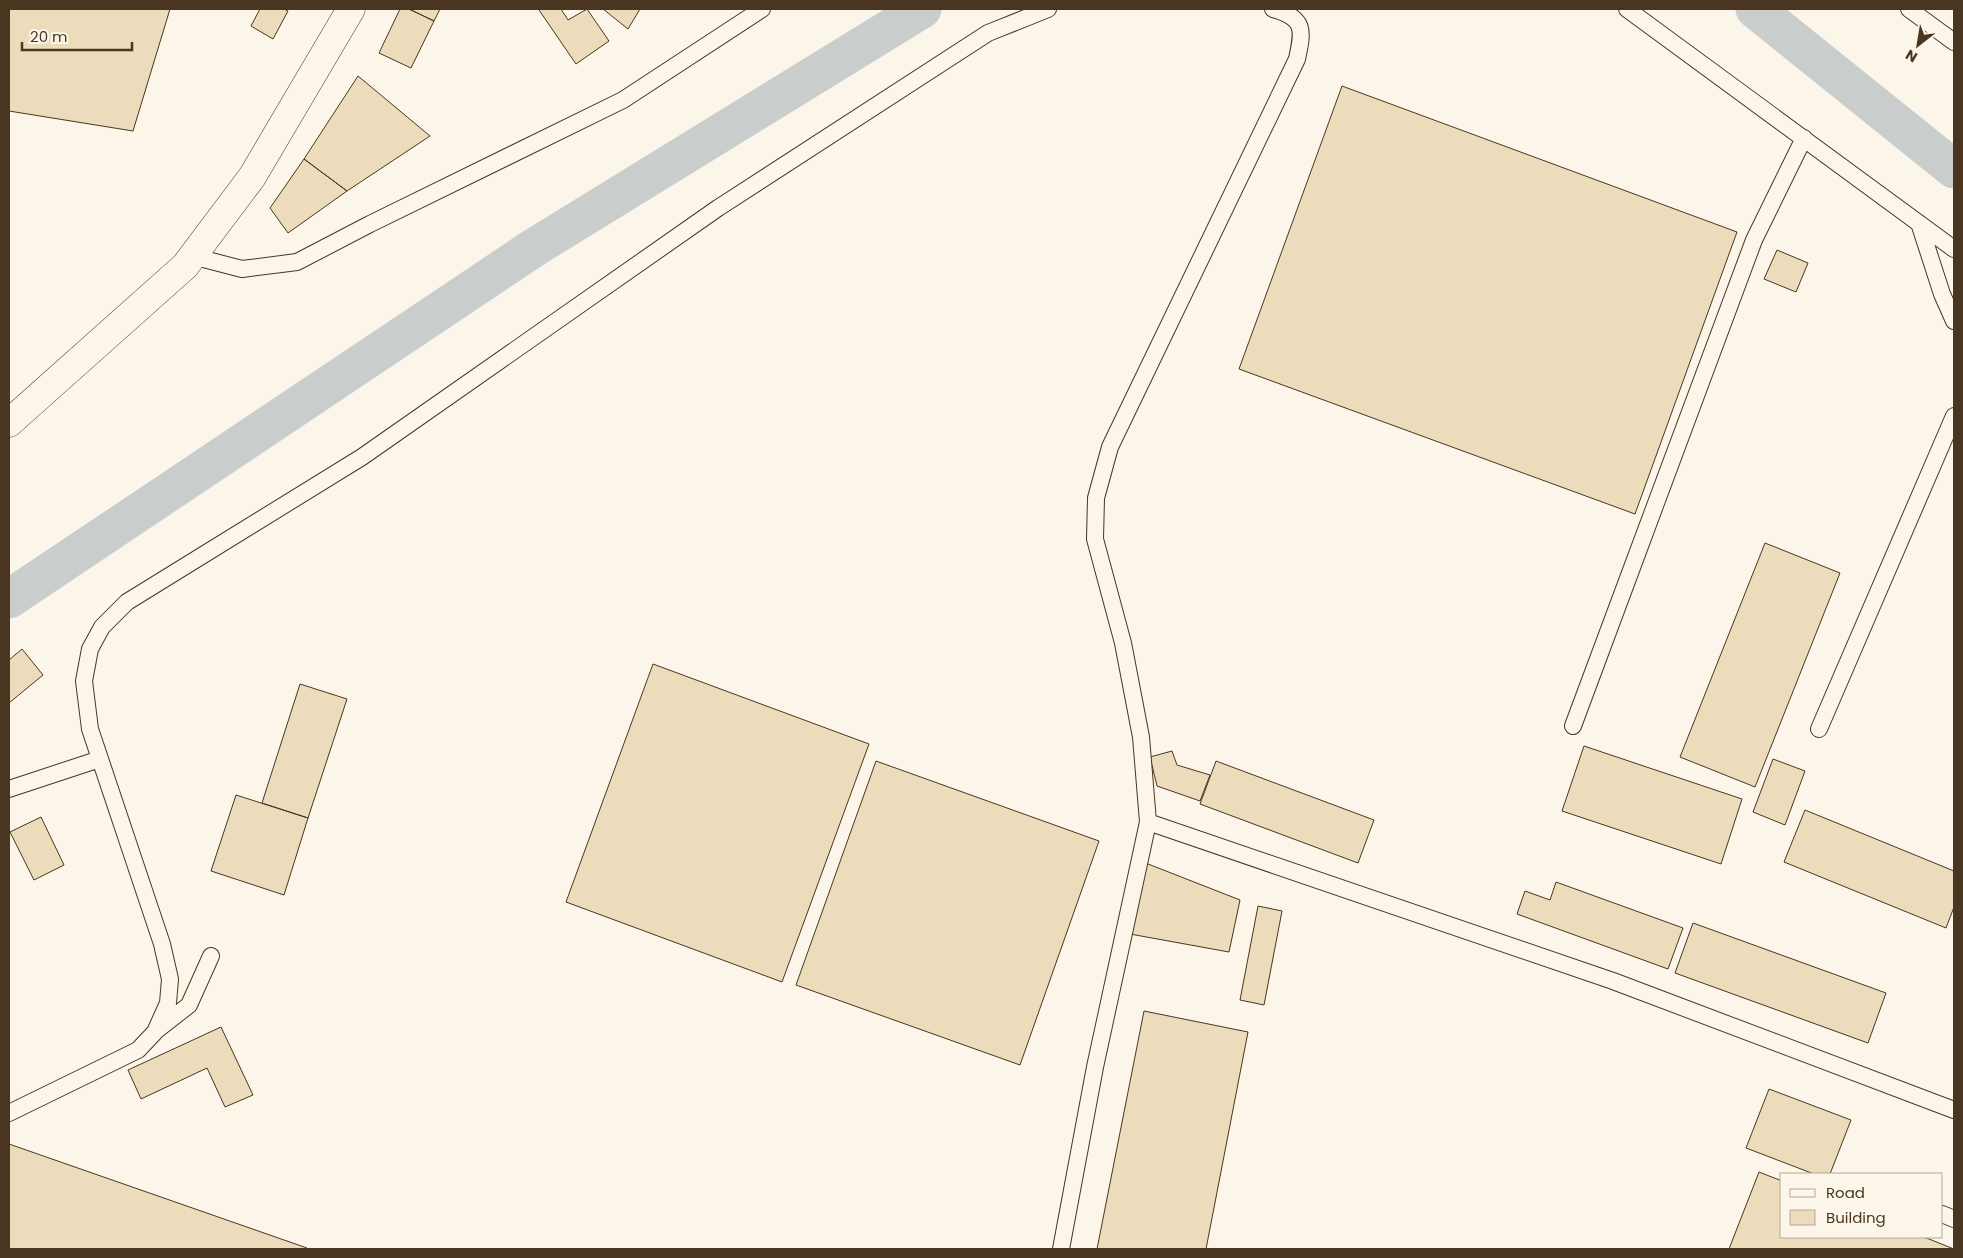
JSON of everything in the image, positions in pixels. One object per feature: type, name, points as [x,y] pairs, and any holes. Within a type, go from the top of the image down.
[{"type":"main road","points":[[9,423],[177,272],[192,256],[252,177],[350,9]]},
{"type":"lane","points":[[192,256],[242,269],[297,262],[370,224],[623,100],[762,9]]},
{"type":"lane","points":[[155,1032],[168,1002],[170,979],[162,944],[90,728],[84,681],[90,649],[102,627],[127,602],[362,456],[718,208],[988,33],[1048,9]]},
{"type":"lane","points":[[1061,1249],[1095,1067],[1148,822],[1141,737],[1136,709],[1123,643],[1095,539],[1096,498],[1110,447],[1297,59],[1302,34],[1296,20],[1284,12],[1274,9]]},
{"type":"lane","points":[[1627,9],[1954,249]]},
{"type":"lane","points":[[1909,9],[1954,42]]},
{"type":"lane","points":[[1573,726],[1754,240],[1804,138]]},
{"type":"lane","points":[[1919,223],[1942,294],[1954,321]]},
{"type":"lane","points":[[1819,729],[1954,416]]},
{"type":"lane","points":[[9,789],[100,759]]},
{"type":"lane","points":[[1148,822],[1614,981],[1954,1110]]},
{"type":"lane","points":[[9,1113],[138,1050],[155,1032],[189,1005],[211,956]]},
{"type":"building","points":[[9,9],[170,9],[133,131],[9,111]]},
{"type":"building","points":[[260,9],[284,9],[288,11],[273,39],[251,26]]},
{"type":"building","points":[[400,9],[409,9],[434,21],[411,68],[379,53]]},
{"type":"building","points":[[409,9],[440,9],[434,21]]},
{"type":"building","points":[[561,9],[568,20],[587,9],[609,41],[576,64],[539,10]]},
{"type":"building","points":[[603,9],[640,9],[628,29]]},
{"type":"building","points":[[358,76],[430,136],[347,191],[304,159]]},
{"type":"building","points":[[1342,86],[1737,232],[1635,514],[1239,369]]},
{"type":"building","points":[[304,159],[347,191],[288,233],[270,208]]},
{"type":"building","points":[[1777,250],[1808,263],[1796,292],[1764,279]]},
{"type":"building","points":[[1765,543],[1840,573],[1755,787],[1680,757]]},
{"type":"building","points":[[22,649],[43,675],[9,703],[9,660]]},
{"type":"building","points":[[653,664],[869,744],[782,982],[566,902]]},
{"type":"building","points":[[300,684],[347,699],[308,818],[262,803]]},
{"type":"building","points":[[1584,746],[1742,799],[1721,864],[1562,811]]},
{"type":"building","points":[[1172,751],[1177,765],[1210,775],[1200,801],[1157,786],[1150,757]]},
{"type":"building","points":[[1773,759],[1805,771],[1785,825],[1753,812]]},
{"type":"building","points":[[876,761],[1099,841],[1020,1065],[796,985]]},
{"type":"building","points":[[1216,761],[1374,820],[1358,863],[1200,804]]},
{"type":"building","points":[[236,795],[308,818],[284,895],[211,871]]},
{"type":"building","points":[[1805,810],[1954,871],[1954,907],[1946,928],[1784,862]]},
{"type":"building","points":[[41,817],[64,865],[34,880],[10,832]]},
{"type":"building","points":[[1143,862],[1240,900],[1229,952],[1130,934]]},
{"type":"building","points":[[1556,882],[1683,928],[1668,969],[1517,914],[1525,891],[1550,900]]},
{"type":"building","points":[[1258,906],[1282,911],[1264,1005],[1240,1000]]},
{"type":"building","points":[[1693,923],[1886,993],[1868,1043],[1675,973]]},
{"type":"building","points":[[1144,1011],[1248,1032],[1206,1249],[1097,1249]]},
{"type":"building","points":[[221,1027],[253,1095],[225,1107],[207,1068],[141,1099],[128,1070]]},
{"type":"building","points":[[1769,1089],[1851,1120],[1830,1173],[1811,1173],[1746,1148]]},
{"type":"building","points":[[9,1144],[307,1248],[307,1249],[9,1249]]},
{"type":"building","points":[[1759,1172],[1780,1180],[1780,1238],[1926,1238],[1954,1249],[1729,1249]]},
{"type":"waterway","points":[[9,599],[535,247],[922,9]]},
{"type":"waterway","points":[[1755,9],[1954,169]]}]
